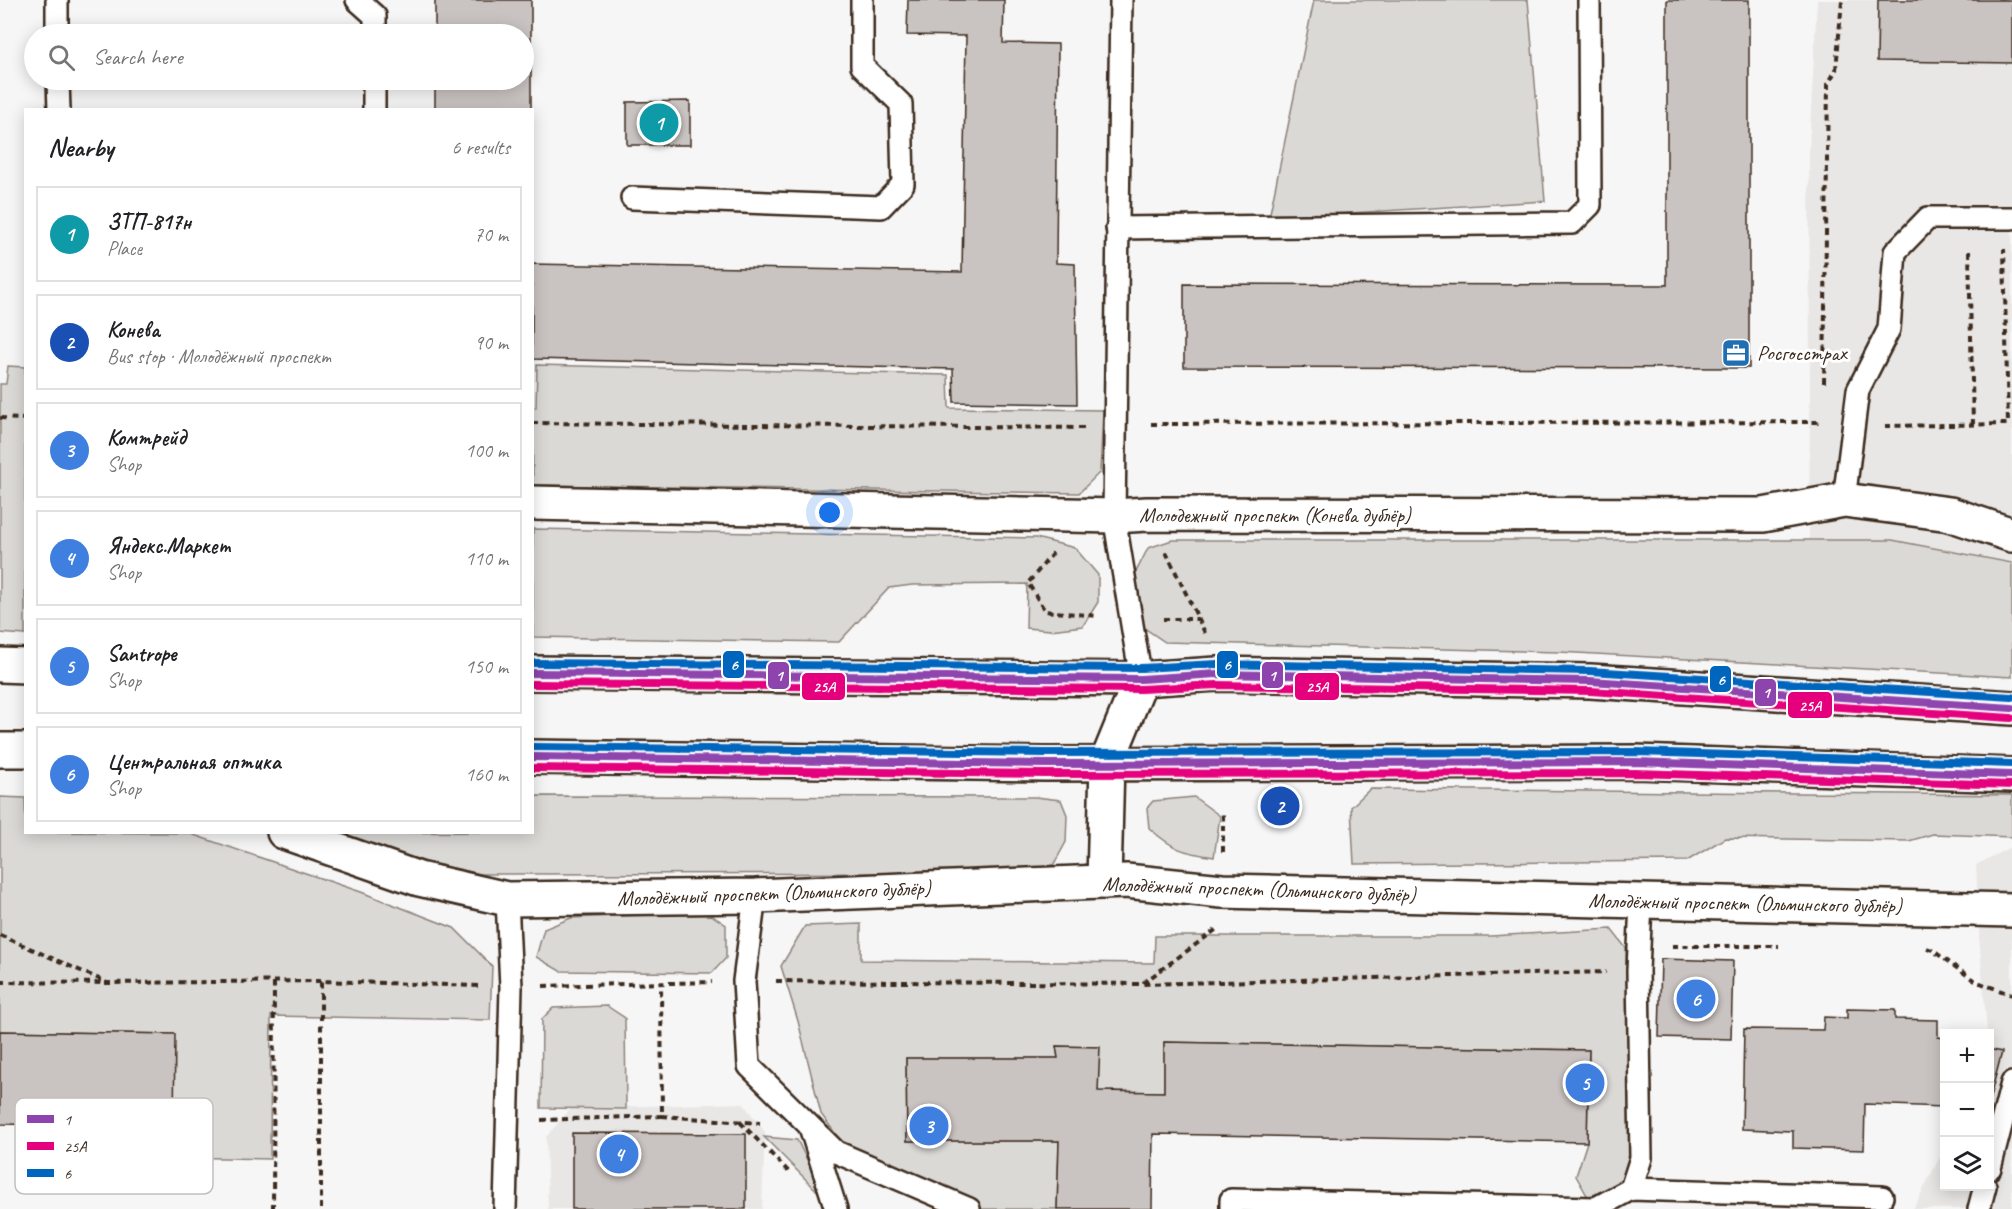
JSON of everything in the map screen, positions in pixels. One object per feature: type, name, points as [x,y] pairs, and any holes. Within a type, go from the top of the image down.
[{"type":"street","name":"Молодежный проспект (Конева дублёр)","points":[[534,503],[1098,516],[1147,514],[1763,515],[1844,500],[1950,514],[2012,535]]},
{"type":"street","points":[[0,665],[24,666]]},
{"type":"street","points":[[534,673],[1141,679],[1217,674],[1590,681],[2012,708]]},
{"type":"street","points":[[1104,882],[1107,762],[1141,679]]},
{"type":"street","points":[[0,750],[24,750]]},
{"type":"street","points":[[534,757],[1224,765],[1636,762],[2012,775]]},
{"type":"street","name":"Молодёжный проспект (Ольминского дублёр)","points":[[290,834],[419,879],[507,899],[755,896],[1126,881],[1222,891],[2012,910]]},
{"type":"lane","points":[[57,0],[57,24]]},
{"type":"lane","points":[[357,0],[375,16],[375,24]]},
{"type":"lane","points":[[632,198],[881,207],[903,184],[901,104],[862,66],[862,0]]},
{"type":"lane","points":[[1121,0],[1115,428],[1098,516],[1131,620],[1141,679]]},
{"type":"lane","points":[[1118,228],[1572,223],[1590,205],[1589,0]]},
{"type":"lane","points":[[58,90],[59,108]]},
{"type":"lane","points":[[374,90],[374,108]]},
{"type":"lane","points":[[1844,500],[1858,390],[1888,329],[1895,252],[1928,218],[2007,218]]},
{"type":"lane","points":[[755,896],[744,981],[749,1066],[836,1152],[969,1209]]},
{"type":"lane","points":[[505,1209],[512,987],[507,899]]},
{"type":"lane","points":[[1631,1189],[1641,1158],[1638,971],[1641,901]]},
{"type":"lane","points":[[1994,1150],[2012,1083]]},
{"type":"lane","points":[[810,1126],[836,1209]]},
{"type":"lane","points":[[1232,1209],[1231,1200],[1495,1208],[1596,1208],[1631,1189],[1882,1197]]},
{"type":"lane","points":[[1979,1209],[1984,1191]]},
{"type":"path","points":[[1824,387],[1828,84],[1836,70],[1842,0]]},
{"type":"path","points":[[1969,218],[1973,424]]},
{"type":"path","points":[[1853,427],[2008,424],[2007,218]]},
{"type":"path","points":[[534,423],[1115,428],[1151,424],[1824,422],[1824,410]]},
{"type":"path","points":[[0,418],[24,418]]},
{"type":"path","points":[[1151,424],[1151,436]]},
{"type":"path","points":[[1147,514],[1209,640]]},
{"type":"path","points":[[1098,516],[1028,583],[1045,611],[1131,620],[1198,618]]},
{"type":"path","points":[[1223,811],[1223,854]]},
{"type":"path","points":[[1142,984],[1222,925]]},
{"type":"path","points":[[0,935],[108,983]]},
{"type":"path","points":[[0,982],[321,981],[512,987],[744,981],[1142,984],[1638,971],[1663,946],[1790,946]]},
{"type":"path","points":[[1925,948],[1932,950],[1976,981],[2012,996]]},
{"type":"path","points":[[273,1209],[274,981]]},
{"type":"path","points":[[321,981],[321,1209]]},
{"type":"path","points":[[661,983],[662,1116]]},
{"type":"path","points":[[508,1121],[662,1116],[810,1126]]},
{"type":"path","points":[[739,1121],[794,1177]]},
{"type":"shaded area","points":[[1314,0],[1528,0],[1545,201],[1269,218]]},
{"type":"shaded area","points":[[1817,0],[2012,0],[2012,639],[1808,633],[1809,146]]},
{"type":"shaded area","points":[[537,365],[948,375],[949,408],[1103,410],[1100,472],[1079,493],[534,485],[534,408],[536,407]]},
{"type":"shaded area","points":[[8,366],[24,367],[24,635],[0,633],[0,384],[6,384]]},
{"type":"shaded area","points":[[534,529],[1036,538],[1075,548],[1098,575],[1098,602],[1083,626],[1050,630],[1026,628],[1027,584],[912,585],[889,588],[839,642],[534,637]]},
{"type":"shaded area","points":[[1172,540],[1892,540],[2012,563],[2012,677],[1559,652],[1165,642],[1134,621],[1136,572],[1148,548]]},
{"type":"shaded area","points":[[1370,789],[2012,795],[2012,837],[1933,834],[1909,841],[1725,838],[1687,861],[1354,864],[1351,807]]},
{"type":"shaded area","points":[[534,796],[1035,797],[1061,800],[1067,815],[1066,842],[1054,864],[1031,873],[481,874],[413,859],[337,834],[534,834]]},
{"type":"shaded area","points":[[0,797],[24,798],[24,834],[191,834],[361,892],[454,928],[492,966],[490,1020],[271,1016],[270,1159],[213,1158],[213,1098],[173,1098],[174,1034],[0,1031]]},
{"type":"shaded area","points":[[1194,797],[1220,816],[1214,857],[1179,849],[1149,828],[1147,808],[1153,801]]},
{"type":"shaded area","points":[[2012,846],[2012,1209],[1913,1209],[1940,1157],[1940,1191],[1994,1191],[1994,1029],[1987,1029],[1976,865]]},
{"type":"shaded area","points":[[707,912],[726,925],[726,958],[712,973],[560,971],[536,957],[544,929],[571,918]]},
{"type":"shaded area","points":[[861,924],[861,960],[1154,963],[1155,936],[1491,936],[1611,929],[1626,948],[1630,1156],[1621,1182],[1588,1197],[1576,1176],[1587,1142],[1589,1050],[1164,1042],[1164,1092],[1098,1091],[1099,1047],[1056,1046],[1058,1058],[906,1058],[907,1141],[1059,1141],[1057,1209],[969,1209],[846,1148],[821,1114],[798,1021],[781,966],[805,926]]},
{"type":"shaded area","points":[[607,1006],[625,1018],[626,1109],[541,1108],[542,1019],[553,1008]]},
{"type":"shaded area","points":[[743,1103],[765,1132],[762,1209],[548,1209],[546,1137],[571,1108]]},
{"type":"shaded area","points":[[764,1137],[797,1140],[828,1202]]},
{"type":"building","points":[[435,0],[531,0],[531,24],[435,24]]},
{"type":"building","points":[[908,0],[1004,0],[1003,43],[1058,44],[1056,263],[1075,264],[1077,404],[954,402],[953,369],[534,359],[534,264],[962,272],[966,36],[907,35]]},
{"type":"building","points":[[1667,0],[1749,0],[1749,368],[1184,367],[1184,284],[1667,285]]},
{"type":"building","points":[[1878,0],[2012,0],[2012,63],[1877,61]]},
{"type":"building","points":[[435,90],[531,90],[531,108],[435,108]]},
{"type":"building","points":[[690,101],[690,145],[627,145],[627,102]]},
{"type":"building","points":[[1661,959],[1733,961],[1731,1039],[1659,1037]]},
{"type":"building","points":[[1847,1009],[1895,1010],[1895,1019],[1938,1020],[1940,1107],[1865,1104],[1864,1150],[1793,1148],[1793,1131],[1742,1129],[1744,1029],[1823,1030],[1824,1017],[1847,1018]]},
{"type":"building","points":[[0,1031],[175,1034],[174,1098],[15,1098],[15,1124],[0,1124]]},
{"type":"building","points":[[1164,1042],[1589,1050],[1587,1142],[1153,1134],[1152,1209],[1057,1209],[1059,1141],[907,1141],[906,1058],[1058,1058],[1056,1046],[1100,1047],[1098,1091],[1164,1092]]},
{"type":"building","points":[[1994,1050],[2002,1052],[1994,1082]]},
{"type":"building","points":[[572,1133],[746,1134],[746,1209],[572,1209]]},
{"type":"transit line","name":"6","points":[[534,663],[1141,668],[1217,664],[1590,671],[2012,697]]},
{"type":"transit line","name":"1","points":[[534,673],[1141,679],[1217,674],[1590,681],[2012,708]]},
{"type":"transit line","name":"25А","points":[[534,684],[1141,689],[1217,685],[1590,691],[2011,718]]},
{"type":"transit line","name":"6","points":[[534,747],[1045,753],[1636,752],[2012,764]]},
{"type":"transit line","name":"1","points":[[534,757],[1045,764],[1636,762],[2012,775]]},
{"type":"transit line","name":"25А","points":[[534,768],[1045,774],[1636,773],[2012,785]]},
{"type":"place","name":"ЗТП-817н","points":[[659,123]]},
{"type":"place","name":"Росгосстрах","points":[[1736,353]]},
{"type":"place","name":"Конева","points":[[1280,806]]},
{"type":"place","name":"Центральная оптика","points":[[1696,999]]},
{"type":"place","name":"Santrope","points":[[1585,1083]]},
{"type":"place","name":"Комтрейд","points":[[929,1126]]},
{"type":"place","name":"Яндекс.Маркет","points":[[619,1154]]}]
